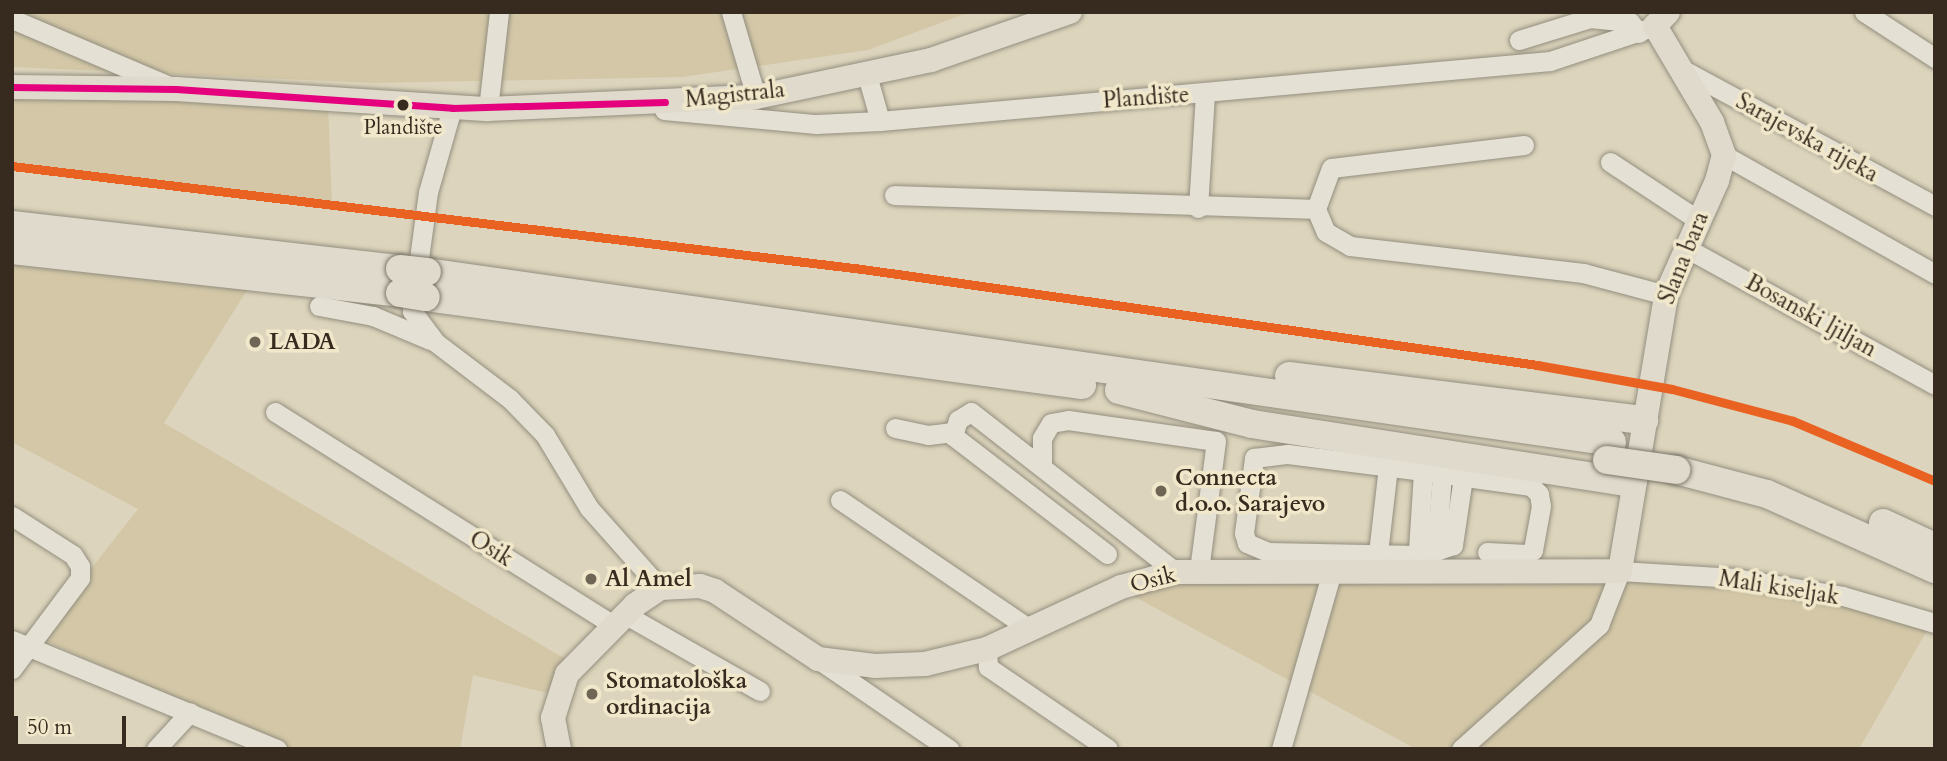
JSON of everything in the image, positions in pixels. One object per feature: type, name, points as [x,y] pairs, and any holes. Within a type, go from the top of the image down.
[{"type":"highway","points":[[12,225],[1676,461],[1778,480],[1935,547]]},
{"type":"highway","points":[[12,250],[413,283]]},
{"type":"highway","points":[[1120,381],[1243,371],[1644,420]]},
{"type":"highway","points":[[1120,381],[1240,422],[1632,483]]},
{"type":"highway","points":[[1676,461],[1767,494],[1935,569]]},
{"type":"main road","name":"Magistrala","points":[[12,87],[176,89],[488,109],[756,97],[930,60],[1070,12]]},
{"type":"main road","points":[[1654,24],[1712,122],[1724,155]]},
{"type":"main road","name":"Slana bara","points":[[1620,571],[1632,483],[1666,295],[1724,155]]},
{"type":"main road","name":"Osik","points":[[660,588],[699,586],[715,591],[818,659],[875,666],[925,664],[987,649],[1121,587],[1188,572],[1332,571],[1417,562],[1620,571]]},
{"type":"main road","points":[[559,749],[553,718],[559,689],[567,674],[621,621],[660,588]]},
{"type":"street","points":[[488,109],[499,12]]},
{"type":"street","points":[[731,12],[756,97]]},
{"type":"street","points":[[1864,12],[1935,58]]},
{"type":"street","points":[[1519,40],[1590,18],[1654,24]]},
{"type":"street","points":[[12,19],[176,89]]},
{"type":"street","name":"Plandište","points":[[612,105],[816,124],[880,121],[1550,61],[1654,24]]},
{"type":"street","name":"Sarajevska rijeka","points":[[1680,68],[1935,206]]},
{"type":"street","points":[[867,75],[880,121]]},
{"type":"street","points":[[1198,208],[1205,93]]},
{"type":"street","points":[[435,342],[412,311],[428,192],[452,108]]},
{"type":"street","points":[[1524,145],[1331,168],[1316,209],[1326,232],[1350,246],[1583,273],[1666,295]]},
{"type":"street","points":[[1724,155],[1935,274]]},
{"type":"street","points":[[1610,162],[1698,220]]},
{"type":"street","points":[[894,195],[1198,208],[1316,209]]},
{"type":"street","name":"Bosanski ljiljan","points":[[1686,247],[1935,385]]},
{"type":"street","points":[[319,306],[373,316],[435,342],[510,399],[545,435],[589,508],[660,588]]},
{"type":"street","name":"Osik","points":[[275,412],[367,472],[621,621],[760,691]]},
{"type":"street","points":[[951,432],[965,413],[971,412],[1042,466],[1188,572],[1216,441],[1068,420],[1051,423],[1042,438],[1042,466]]},
{"type":"street","points":[[895,428],[928,435],[951,432],[1107,554]]},
{"type":"street","points":[[1463,477],[1452,545],[1417,562],[1378,553],[1268,552],[1247,543],[1244,533],[1250,464],[1260,454],[1288,454],[1388,467],[1531,486],[1539,494],[1531,553],[1487,552]]},
{"type":"street","points":[[1378,553],[1388,467]]},
{"type":"street","points":[[1432,473],[1436,551]]},
{"type":"street","points":[[1417,562],[1432,473]]},
{"type":"street","points":[[840,500],[1030,629]]},
{"type":"street","points":[[12,516],[73,555],[80,566],[80,578],[21,642],[12,669]]},
{"type":"street","points":[[1282,749],[1332,571]]},
{"type":"street","points":[[1461,749],[1599,625],[1620,571]]},
{"type":"street","name":"Mali kiseljak","points":[[1620,571],[1735,579],[1830,594],[1935,623]]},
{"type":"street","points":[[21,642],[190,712],[247,744],[277,749]]},
{"type":"street","points":[[987,649],[988,667],[1108,749]]},
{"type":"street","name":"Osik","points":[[818,659],[949,749]]},
{"type":"street","points":[[875,666],[883,705]]},
{"type":"street","points":[[156,749],[190,712]]},
{"type":"shaded area","points":[[12,12],[970,12],[868,50],[682,77],[374,83],[12,67]]},
{"type":"shaded area","points":[[12,97],[328,104],[332,205],[12,162]]},
{"type":"shaded area","points":[[12,258],[247,290],[164,423],[574,664],[547,693],[473,675],[460,749],[292,749],[37,637],[138,509],[12,442]]},
{"type":"shaded area","points":[[1540,572],[1843,596],[1933,620],[1859,749],[1416,749],[1122,590],[1148,579]]},
{"type":"transit line","points":[[12,87],[176,89],[452,108],[665,102]]},
{"type":"transit line","points":[[12,166],[862,269],[1537,365],[1672,389],[1793,421],[1935,481]]},
{"type":"place","name":"Plandište","points":[[403,105]]},
{"type":"place","name":"LADA","points":[[255,342]]},
{"type":"place","name":"Connecta d.o.o. Sarajevo","points":[[1161,491]]},
{"type":"place","name":"Al Amel","points":[[591,579]]},
{"type":"place","name":"Stomatološka ordinacija","points":[[592,694]]}]
